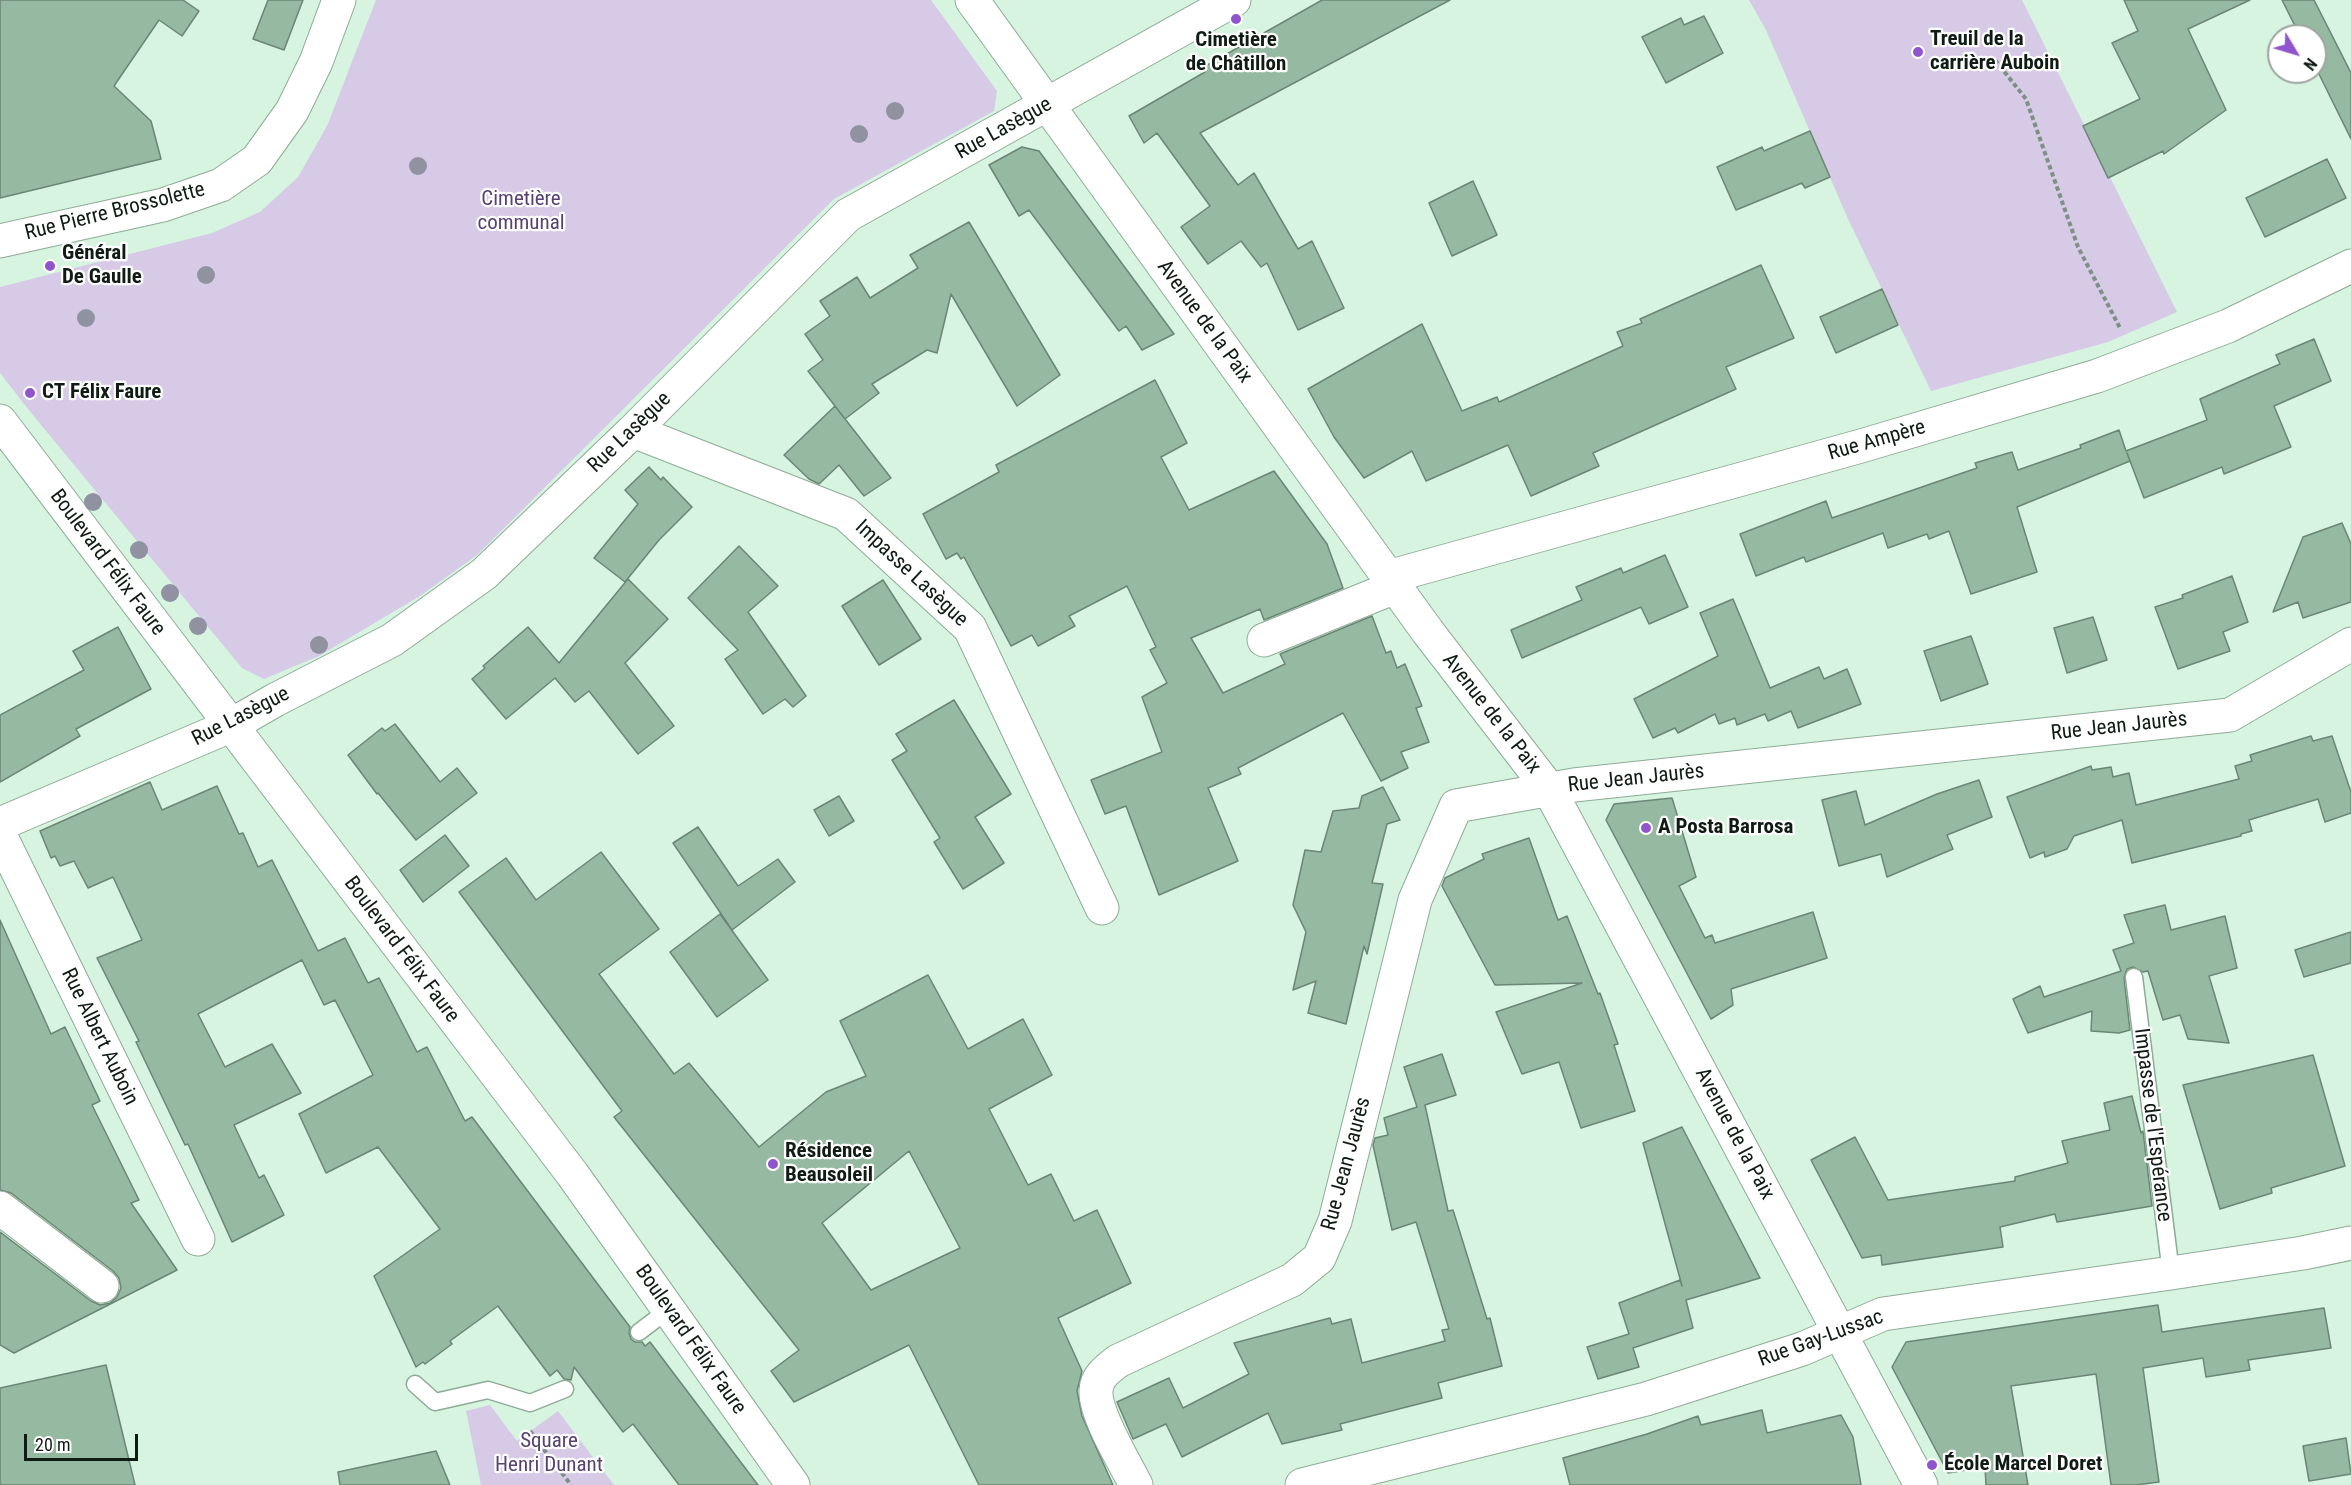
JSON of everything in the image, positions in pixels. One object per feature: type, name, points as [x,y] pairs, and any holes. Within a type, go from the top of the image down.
[{"type":"street","name":"Rue Pierre Brossolette","points":[[0,241],[163,205],[221,184],[257,160],[292,111],[316,62],[339,0]]},
{"type":"street","name":"Avenue de la Paix","points":[[972,0],[1392,582],[1549,789],[1921,1485]]},
{"type":"street","name":"Rue Lasègue","points":[[0,824],[230,726],[275,700],[392,640],[484,574],[633,431],[848,215],[1234,0]]},
{"type":"street","name":"Rue Ampère","points":[[1264,640],[1392,582],[2097,376],[2228,326],[2351,266]]},
{"type":"street","name":"Boulevard Félix Faure","points":[[0,421],[573,1175],[793,1485]]},
{"type":"street","name":"Impasse Lasègue","points":[[633,431],[846,514],[970,628],[1102,908]]},
{"type":"street","name":"Rue Jean Jaurès","points":[[1136,1485],[1097,1406],[1095,1388],[1102,1373],[1118,1361],[1292,1280],[1319,1258],[1335,1221],[1415,900],[1456,806],[1549,789],[2230,715],[2351,644]]},
{"type":"street","name":"Rue Albert Auboin","points":[[0,835],[198,1239]]},
{"type":"street","points":[[0,1208],[102,1286]]},
{"type":"street","name":"Rue Gay-Lussac","points":[[1307,1484],[1646,1399],[1802,1348],[1883,1314],[2303,1253],[2351,1243]]},
{"type":"lane","name":"Impasse de l'Espérance","points":[[2134,977],[2171,1273]]},
{"type":"lane","points":[[639,1332],[668,1310]]},
{"type":"lane","points":[[415,1384],[435,1402],[488,1390],[530,1402],[565,1389]]},
{"type":"path","points":[[1995,60],[2026,99],[2078,247],[2135,362]]},
{"type":"path","points":[[530,1431],[571,1485]]},
{"type":"green space","name":"Cimetière communal","points":[[376,0],[931,0],[997,91],[994,111],[834,199],[477,555],[420,596],[319,656],[264,679],[242,668],[0,373],[0,287],[212,233],[260,212],[298,177],[327,126]]},
{"type":"green space","name":"Treuil de la carrière Auboin","points":[[1749,0],[2022,0],[2177,312],[2108,342],[1931,391],[1848,219],[1766,30]]},
{"type":"green space","name":"Square Henri Dunant","points":[[490,1405],[517,1441],[558,1411],[614,1485],[481,1485],[466,1411]]},
{"type":"building","points":[[0,0],[183,0],[199,11],[182,36],[159,20],[114,86],[151,121],[161,159],[0,198]]},
{"type":"building","points":[[268,0],[303,0],[284,50],[253,39]]},
{"type":"building","points":[[1322,0],[1450,0],[1200,133],[1238,185],[1254,173],[1298,249],[1312,241],[1344,308],[1298,330],[1267,263],[1261,267],[1241,241],[1208,264],[1181,227],[1210,206],[1157,133],[1144,143],[1129,116],[1205,72],[1202,68]]},
{"type":"building","points":[[2124,0],[2250,0],[2188,29],[2226,110],[2164,154],[2163,151],[2108,178],[2083,126],[2140,99],[2112,43],[2138,31]]},
{"type":"building","points":[[2282,0],[2314,0],[2326,24],[2294,24]]},
{"type":"building","points":[[1704,16],[1723,53],[1666,83],[1642,37],[1681,18],[1684,25]]},
{"type":"building","points":[[2327,26],[2351,73],[2351,139],[2324,84],[2327,84]]},
{"type":"building","points":[[1810,131],[1830,177],[1805,188],[1802,183],[1736,210],[1717,167],[1762,147],[1764,151]]},
{"type":"building","points":[[1022,147],[1039,151],[1174,334],[1142,350],[1126,326],[1119,331],[1029,210],[1019,216],[989,165]]},
{"type":"building","points":[[2327,159],[2346,198],[2265,237],[2246,198]]},
{"type":"building","points":[[1473,181],[1497,235],[1452,256],[1429,203]]},
{"type":"building","points":[[969,222],[1060,375],[1017,406],[951,294],[937,353],[927,350],[872,384],[879,393],[845,419],[808,371],[823,360],[805,334],[830,316],[820,301],[857,277],[870,298],[918,268],[910,255]]},
{"type":"building","points":[[1761,265],[1794,338],[1726,367],[1736,389],[1593,453],[1599,466],[1531,496],[1508,445],[1426,481],[1412,451],[1364,478],[1334,437],[1308,389],[1422,324],[1462,411],[1497,397],[1499,402],[1623,346],[1617,332],[1642,323],[1640,319]]},
{"type":"building","points":[[1882,289],[1898,325],[1836,353],[1820,317]]},
{"type":"building","points":[[2314,339],[2331,381],[2274,406],[2291,447],[2224,474],[2222,467],[2144,498],[2127,453],[2130,461],[2017,507],[2037,572],[1971,594],[1949,531],[1929,539],[1927,534],[1888,548],[1883,533],[1806,562],[1804,557],[1756,576],[1740,534],[1826,501],[1832,518],[1977,468],[1975,463],[2012,452],[2018,470],[2081,448],[2080,445],[2119,430],[2126,451],[2207,420],[2200,399],[2280,364],[2276,355]]},
{"type":"building","points":[[1155,380],[1187,443],[1161,457],[1189,510],[1274,471],[1327,544],[1343,588],[1264,620],[1260,609],[1191,638],[1223,693],[1285,664],[1280,654],[1372,616],[1386,653],[1391,651],[1397,668],[1405,664],[1422,706],[1416,708],[1429,742],[1401,752],[1408,768],[1381,781],[1343,713],[1238,768],[1241,774],[1208,788],[1238,861],[1159,895],[1126,806],[1105,814],[1091,780],[1162,752],[1142,697],[1167,683],[1150,650],[1156,647],[1127,586],[1069,616],[1075,626],[1038,646],[1032,635],[1011,646],[964,557],[961,559],[957,553],[946,559],[923,514],[999,472],[996,465]]},
{"type":"building","points":[[835,406],[891,478],[864,496],[839,465],[819,484],[809,479],[784,455]]},
{"type":"building","points":[[649,467],[661,480],[663,477],[692,507],[659,540],[625,582],[594,558],[638,504],[625,490]]},
{"type":"building","points":[[2342,523],[2351,544],[2351,602],[2303,618],[2298,602],[2273,612],[2303,537]]},
{"type":"building","points":[[739,546],[778,586],[748,612],[806,696],[793,707],[785,699],[763,714],[725,659],[738,650],[688,598]]},
{"type":"building","points":[[1665,555],[1688,607],[1649,624],[1641,607],[1522,658],[1511,630],[1582,600],[1576,587],[1621,568],[1623,573]]},
{"type":"building","points":[[2232,576],[2248,622],[2223,632],[2230,651],[2178,669],[2155,607],[2183,598],[2182,595]]},
{"type":"building","points":[[628,579],[668,619],[625,663],[674,726],[638,754],[589,691],[575,702],[555,678],[506,719],[472,679],[485,668],[483,666],[528,627],[559,663]]},
{"type":"building","points":[[883,580],[921,639],[879,665],[842,606]]},
{"type":"building","points":[[1733,599],[1770,688],[1819,667],[1824,679],[1847,669],[1861,704],[1798,728],[1791,711],[1768,721],[1765,714],[1737,725],[1735,718],[1719,724],[1715,714],[1678,733],[1675,728],[1653,738],[1634,699],[1718,656],[1700,613]]},
{"type":"building","points":[[2093,617],[2107,660],[2067,673],[2054,628]]},
{"type":"building","points":[[118,627],[151,689],[76,729],[80,736],[0,782],[0,715],[84,670],[73,651]]},
{"type":"building","points":[[1971,636],[1988,684],[1941,701],[1924,651]]},
{"type":"building","points":[[954,700],[1011,794],[975,817],[1004,863],[963,889],[934,842],[940,838],[892,760],[907,751],[896,734]]},
{"type":"building","points":[[395,724],[440,782],[457,768],[477,793],[416,840],[348,755],[382,728],[385,731]]},
{"type":"building","points":[[2311,736],[2313,741],[2332,736],[2351,792],[2351,813],[2325,822],[2318,799],[2249,820],[2252,831],[2241,834],[2241,836],[2132,863],[2122,820],[2074,836],[2067,849],[2045,857],[2044,852],[2030,858],[2007,797],[2091,766],[2092,770],[2111,767],[2113,777],[2129,773],[2136,805],[2239,779],[2235,766],[2252,761],[2250,755]]},
{"type":"building","points":[[1979,780],[1992,817],[1947,835],[1953,849],[1887,877],[1881,854],[1839,866],[1822,800],[1856,791],[1865,825],[1937,794]]},
{"type":"building","points":[[150,782],[162,810],[217,786],[239,834],[243,833],[258,867],[272,860],[318,951],[345,938],[368,983],[379,978],[417,1052],[427,1047],[465,1121],[472,1117],[630,1327],[631,1339],[635,1342],[642,1342],[645,1346],[650,1342],[758,1485],[679,1485],[633,1424],[623,1432],[574,1367],[571,1380],[564,1379],[557,1370],[550,1376],[498,1306],[450,1341],[452,1344],[425,1364],[423,1362],[416,1367],[374,1276],[440,1229],[378,1147],[326,1173],[299,1114],[373,1075],[335,1000],[324,1005],[302,960],[198,1014],[225,1067],[272,1044],[301,1093],[234,1125],[259,1178],[264,1175],[284,1215],[232,1242],[188,1144],[185,1145],[136,1042],[139,1041],[97,958],[142,940],[113,877],[88,888],[74,861],[60,866],[55,856],[51,858],[40,831]]},
{"type":"building","points":[[1383,787],[1400,820],[1387,824],[1372,883],[1383,884],[1367,954],[1364,946],[1346,1024],[1308,1013],[1316,981],[1293,990],[1306,932],[1293,905],[1305,850],[1321,852],[1333,811],[1359,808],[1362,796]]},
{"type":"building","points":[[839,796],[854,821],[829,836],[814,810]]},
{"type":"building","points":[[1672,798],[1696,877],[1679,886],[1705,938],[1712,935],[1715,943],[1813,912],[1827,958],[1731,989],[1733,1005],[1711,1019],[1606,820],[1614,804]]},
{"type":"building","points":[[698,827],[738,886],[778,859],[795,882],[732,930],[673,843]]},
{"type":"building","points":[[445,835],[469,866],[423,902],[400,870]]},
{"type":"building","points":[[1529,838],[1558,920],[1567,916],[1598,994],[1600,993],[1618,1044],[1614,1045],[1635,1111],[1581,1128],[1559,1062],[1522,1074],[1496,1012],[1582,983],[1495,985],[1442,886],[1445,878],[1484,859],[1482,854]]},
{"type":"building","points":[[601,852],[659,929],[599,974],[674,1074],[689,1063],[759,1147],[826,1092],[866,1076],[840,1021],[928,975],[968,1049],[1023,1019],[1052,1075],[989,1109],[1028,1185],[1051,1174],[1074,1221],[1097,1210],[1131,1283],[1058,1318],[1082,1371],[1077,1391],[1082,1416],[1113,1485],[979,1485],[909,1345],[794,1402],[771,1371],[799,1350],[614,1117],[622,1111],[459,892],[506,858],[536,900]],"holes":[[[909,1151],[960,1248],[871,1290],[822,1223]]]},
{"type":"building","points":[[2165,905],[2171,930],[2225,916],[2237,968],[2209,976],[2229,1043],[2188,1039],[2180,1015],[2163,1020],[2148,971],[2143,972],[2133,967],[2127,969],[2124,978],[2130,1030],[2119,1033],[2091,1031],[2092,1011],[2028,1033],[2013,999],[2040,986],[2044,997],[2121,971],[2113,950],[2134,943],[2124,915]]},
{"type":"building","points":[[720,914],[768,980],[717,1017],[670,952]]},
{"type":"building","points":[[0,920],[51,1034],[65,1027],[100,1101],[92,1105],[139,1200],[131,1203],[177,1270],[14,1353],[0,1345],[0,1232],[91,1301],[100,1305],[110,1303],[117,1297],[121,1288],[119,1278],[113,1271],[11,1193],[0,1190]]},
{"type":"building","points":[[2351,932],[2351,963],[2304,977],[2295,950]]},
{"type":"building","points":[[1442,1054],[1456,1095],[1425,1105],[1448,1211],[1453,1210],[1487,1319],[1490,1318],[1502,1366],[1438,1383],[1442,1398],[1340,1424],[1342,1430],[1282,1444],[1268,1413],[1182,1457],[1166,1424],[1133,1439],[1117,1402],[1169,1378],[1183,1408],[1249,1374],[1234,1343],[1330,1318],[1332,1324],[1351,1319],[1362,1363],[1445,1341],[1442,1330],[1449,1329],[1416,1222],[1392,1230],[1373,1145],[1375,1138],[1388,1135],[1384,1118],[1417,1107],[1404,1067]]},
{"type":"building","points":[[2313,1055],[2345,1166],[2271,1188],[2272,1193],[2220,1209],[2183,1085]]},
{"type":"building","points":[[2132,1096],[2141,1133],[2143,1131],[2152,1206],[2057,1222],[2055,1214],[2000,1227],[2003,1247],[1882,1265],[1881,1255],[1862,1258],[1811,1160],[1855,1137],[1888,1200],[2015,1181],[2015,1177],[2068,1163],[2062,1141],[2110,1130],[2104,1103]]},
{"type":"building","points":[[1682,1127],[1760,1278],[1686,1300],[1693,1328],[1633,1348],[1639,1367],[1598,1379],[1587,1347],[1629,1334],[1619,1303],[1680,1280],[1682,1286],[1643,1143]]},
{"type":"building","points":[[2158,1305],[2162,1332],[2324,1308],[2331,1348],[2248,1360],[2250,1370],[2206,1377],[2203,1358],[2143,1368],[2159,1482],[2136,1485],[2111,1485],[2096,1374],[2011,1386],[2028,1485],[1986,1485],[1985,1467],[1948,1473],[1892,1367],[1906,1342]]},
{"type":"building","points":[[106,1365],[135,1485],[0,1485],[0,1388]]},
{"type":"building","points":[[1762,1410],[1767,1433],[1841,1415],[1853,1437],[1861,1485],[1570,1485],[1563,1458],[1647,1434],[1698,1416],[1701,1425]]},
{"type":"building","points":[[2346,1438],[2351,1474],[2309,1481],[2303,1446]]},
{"type":"building","points":[[436,1451],[450,1485],[340,1485],[338,1472]]},
{"type":"place","name":"Cimetière de Châtillon","points":[[1236,19]]},
{"type":"place","name":"Treuil de la carrière Auboin","points":[[1918,52]]},
{"type":"place","name":"Général De Gaulle","points":[[50,266]]},
{"type":"place","name":"CT Félix Faure","points":[[30,393]]},
{"type":"place","name":"A Posta Barrosa","points":[[1646,828]]},
{"type":"place","name":"Résidence Beausoleil","points":[[773,1164]]},
{"type":"place","name":"École Marcel Doret","points":[[1932,1465]]}]
